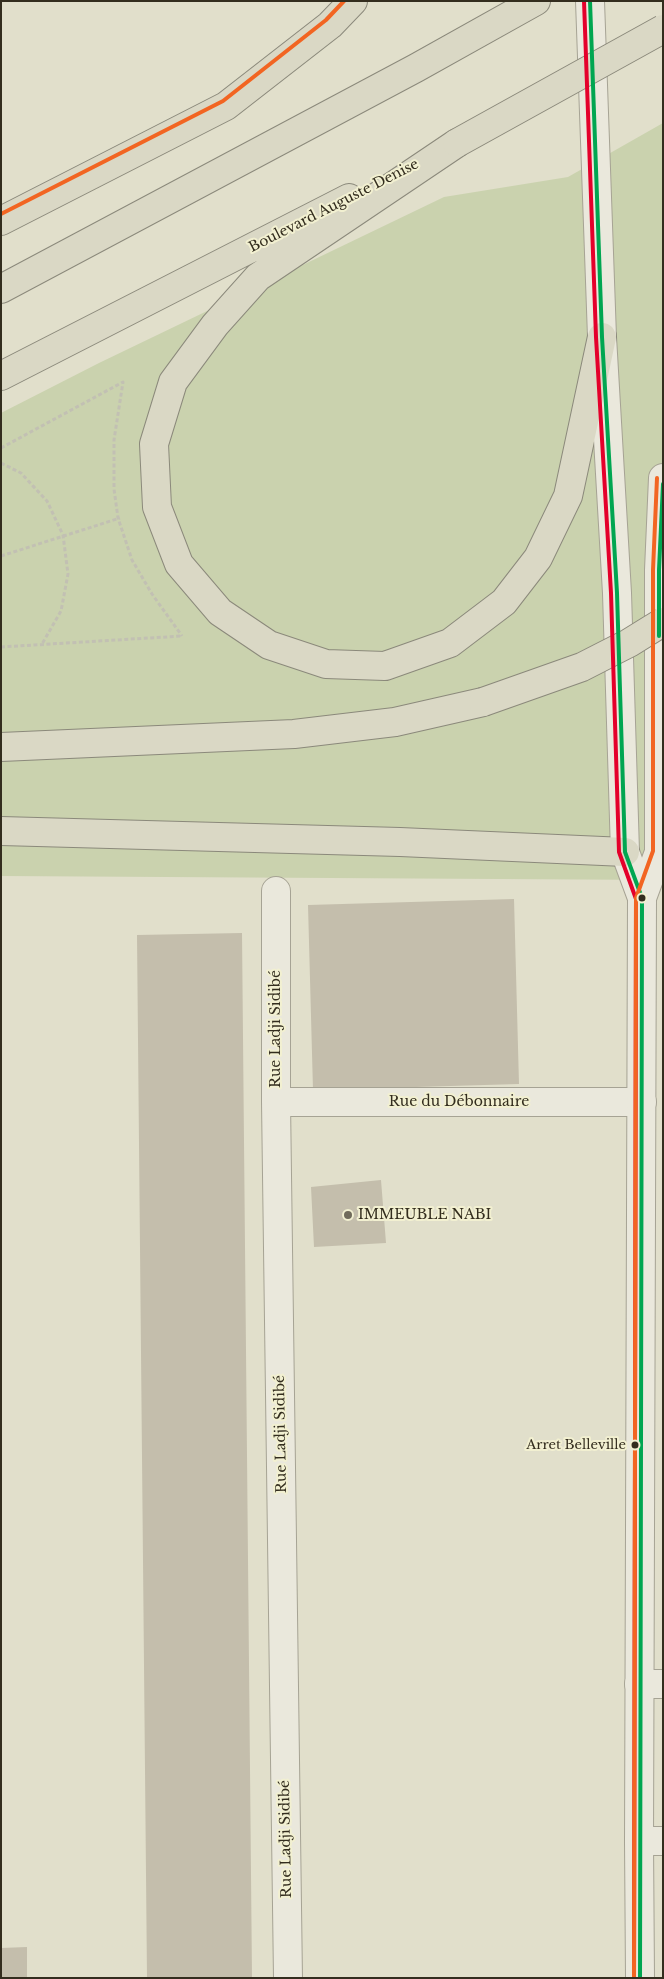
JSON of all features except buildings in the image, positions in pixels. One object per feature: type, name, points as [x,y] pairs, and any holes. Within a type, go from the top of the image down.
[{"type":"highway","points":[[1,221],[226,106],[330,25],[353,1]]},
{"type":"highway","points":[[1,289],[416,68],[536,1]]},
{"type":"highway","name":"Boulevard Auguste Denise","points":[[1,376],[457,142],[663,29]]},
{"type":"highway","points":[[457,142],[258,277],[215,325],[173,382],[154,444],[157,507],[179,564],[220,612],[269,645],[326,664],[385,666],[450,643],[504,602],[538,558],[568,496],[602,337]]},
{"type":"highway","points":[[1,747],[294,734],[395,722],[483,702],[582,667],[629,643],[663,622]]},
{"type":"highway","points":[[1,831],[400,842],[625,852]]},
{"type":"street","points":[[590,1],[602,337],[618,593],[625,852],[642,898],[642,1102],[651,1684],[651,1841],[640,1978]]},
{"type":"street","points":[[642,898],[661,852],[659,570],[663,478]]},
{"type":"street","points":[[625,852],[661,852]]},
{"type":"street","name":"Rue Ladji Sidibé","points":[[276,891],[276,1102],[288,1978]]},
{"type":"street","name":"Rue du Débonnaire","points":[[276,1102],[642,1102]]},
{"type":"path","points":[[1,448],[123,382],[114,440],[114,489],[118,518],[132,560],[152,594],[182,636],[1,646]]},
{"type":"path","points":[[1,463],[20,473],[47,501],[63,535],[68,574],[61,611],[42,644]]},
{"type":"path","points":[[1,556],[157,507]]},
{"type":"green space","points":[[663,123],[663,880],[1,876],[1,413],[99,363],[444,197],[568,177]]},
{"type":"transit line","points":[[1,214],[223,101],[326,20],[344,1]]},
{"type":"transit line","points":[[584,1],[596,337],[611,593],[619,852],[636,899],[634,1978]]},
{"type":"transit line","points":[[590,1],[602,337],[617,593],[625,852],[642,898],[640,1978]]},
{"type":"transit line","points":[[634,1978],[636,898],[653,851],[653,570],[657,478]]},
{"type":"transit line","points":[[659,636],[659,570],[663,484]]},
{"type":"place","name":"IMMEUBLE NABI","points":[[348,1215]]},
{"type":"place","name":"Arret Belleville","points":[[635,1445]]}]
